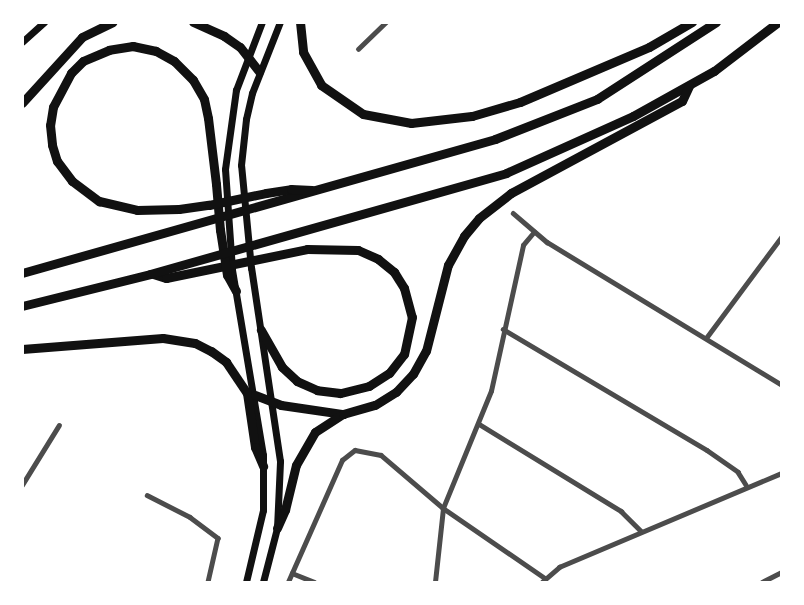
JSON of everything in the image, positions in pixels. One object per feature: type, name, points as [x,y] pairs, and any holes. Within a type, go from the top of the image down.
[{"type":"highway","points":[[22,103],[82,37],[113,22]]},
{"type":"highway","points":[[193,22],[224,36],[259,71]]},
{"type":"highway","points":[[300,22],[303,52],[321,85],[362,114],[410,123],[472,116],[520,102],[649,47],[692,22]]},
{"type":"highway","points":[[22,273],[495,139],[597,99],[716,22]]},
{"type":"highway","points":[[22,306],[150,274],[506,173],[633,116],[689,86],[714,71],[778,22]]},
{"type":"highway","points":[[236,291],[226,275],[214,171],[204,99],[183,68],[156,51],[133,46],[109,50],[83,61],[59,90],[50,125],[57,161],[72,181],[100,201],[137,210],[179,209],[292,189],[320,190]]},
{"type":"highway","points":[[276,528],[285,510],[300,454],[315,432],[343,414],[375,405],[396,392],[413,374],[426,351],[448,265],[464,236],[479,218],[511,193],[682,101],[689,86]]},
{"type":"highway","points":[[150,274],[166,278],[307,250],[358,250],[378,259],[394,272],[404,288],[412,317],[404,354],[389,373],[369,386],[340,393],[317,390],[297,381],[282,367],[262,330]]},
{"type":"highway","points":[[22,349],[163,338],[195,344],[211,351],[226,362],[247,392],[255,447],[264,466]]},
{"type":"highway","points":[[255,395],[272,401],[320,412],[343,414]]},
{"type":"main road","points":[[22,42],[44,22]]},
{"type":"main road","points":[[246,582],[260,527],[264,466],[255,395],[227,229],[225,169],[231,111],[247,57],[262,22]]},
{"type":"main road","points":[[263,582],[276,528],[280,461],[262,330],[254,288],[241,165],[246,119],[259,71],[280,22]]},
{"type":"street","points":[[358,49],[386,22]]},
{"type":"street","points":[[513,213],[534,232],[782,385]]},
{"type":"street","points":[[435,582],[443,508],[479,424],[490,391],[523,245],[534,232]]},
{"type":"street","points":[[706,338],[782,236]]},
{"type":"street","points":[[503,330],[707,450],[738,472],[746,485]]},
{"type":"street","points":[[479,424],[621,511],[641,530]]},
{"type":"street","points":[[22,484],[59,425]]},
{"type":"street","points":[[288,582],[342,460],[355,450],[381,455],[443,508],[543,580],[559,566],[746,485],[782,473]]},
{"type":"street","points":[[147,495],[190,517],[218,538],[208,582]]},
{"type":"street","points":[[292,572],[314,582]]},
{"type":"street","points":[[762,582],[782,572]]}]
